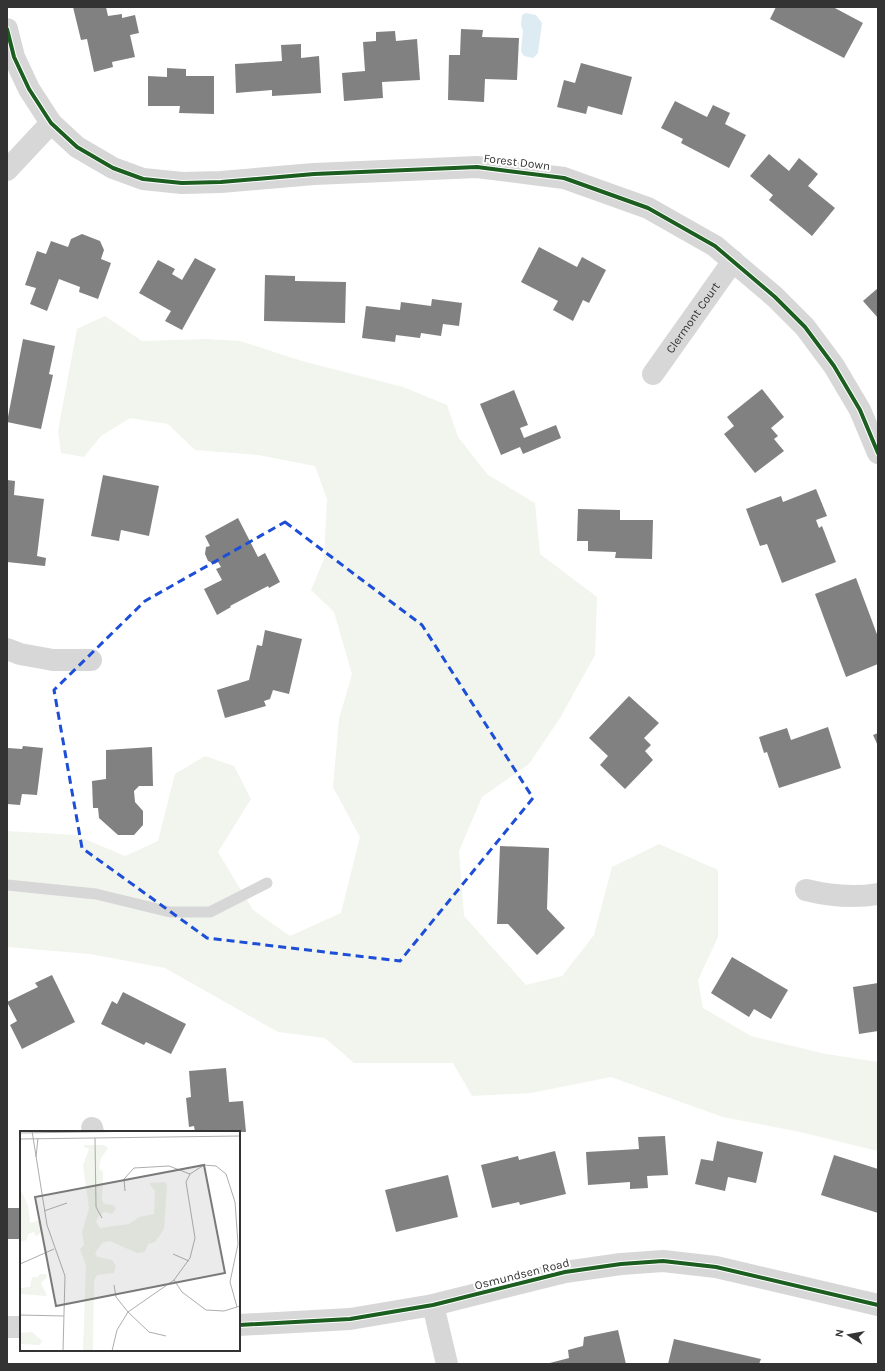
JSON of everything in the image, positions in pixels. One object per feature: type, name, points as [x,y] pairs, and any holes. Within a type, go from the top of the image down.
[{"type":"street","name":"Forest Down","points":[[7,29],[14,57],[29,89],[50,123],[77,147],[113,168],[143,179],[174,182],[221,182],[314,174],[477,167],[564,178],[648,208],[715,246],[775,297],[804,327],[834,366],[869,406],[878,453]]},
{"type":"street","points":[[7,170],[50,123]]},
{"type":"street","name":"Clermont Court","points":[[653,374],[733,261]]},
{"type":"street","points":[[7,649],[20,654],[53,660],[91,660]]},
{"type":"street","points":[[806,890],[825,894],[850,896],[878,894]]},
{"type":"street","name":"Osmundsen Road","points":[[240,1325],[350,1319],[433,1305],[566,1272],[621,1264],[663,1261],[716,1267],[878,1305]]},
{"type":"street","points":[[433,1305],[447,1364]]},
{"type":"street","points":[[7,1327],[20,1327]]},
{"type":"lane","points":[[7,885],[96,894],[170,912],[210,912],[267,883]]},
{"type":"highlighted area","points":[[285,522],[422,625],[533,798],[400,961],[207,938],[82,848],[54,690],[145,601]]},
{"type":"shaded area","points":[[526,13],[536,15],[542,23],[538,53],[533,58],[524,56],[521,51],[523,31],[521,25],[522,15]]},
{"type":"shaded area","points":[[105,316],[142,341],[206,339],[240,341],[302,361],[403,387],[447,405],[458,437],[488,475],[535,503],[540,554],[597,597],[595,655],[560,718],[529,764],[482,797],[459,851],[464,916],[526,985],[562,976],[594,935],[612,867],[659,844],[718,870],[718,937],[698,980],[703,1008],[751,1036],[826,1054],[878,1062],[878,1151],[800,1132],[723,1117],[611,1077],[531,1093],[472,1096],[453,1063],[354,1063],[325,1038],[278,1032],[165,968],[90,954],[7,947],[7,831],[75,835],[125,856],[158,841],[175,774],[205,756],[234,766],[251,799],[218,852],[253,910],[290,936],[341,913],[360,837],[333,787],[339,719],[352,674],[334,612],[311,590],[324,559],[327,499],[315,466],[258,455],[195,450],[168,424],[130,418],[101,436],[84,457],[61,453],[58,431],[77,329]]},
{"type":"building","points":[[73,7],[106,7],[108,16],[122,14],[122,18],[135,15],[139,33],[130,35],[135,57],[112,62],[113,67],[94,72],[87,39],[81,40]]},
{"type":"building","points":[[776,7],[833,7],[863,23],[844,58],[770,19]]},
{"type":"building","points":[[461,29],[483,30],[482,37],[519,38],[517,80],[485,79],[484,102],[448,100],[449,55],[460,55]]},
{"type":"building","points":[[395,31],[396,41],[417,39],[420,80],[382,82],[383,98],[344,101],[342,73],[365,71],[363,42],[376,41],[376,32]]},
{"type":"building","points":[[301,44],[301,58],[319,56],[321,93],[272,96],[272,90],[236,93],[235,64],[282,61],[281,45]]},
{"type":"building","points":[[581,63],[632,77],[622,115],[588,106],[586,114],[557,107],[564,80],[575,83]]},
{"type":"building","points":[[167,68],[186,69],[186,76],[214,76],[214,114],[179,113],[180,106],[148,106],[148,76],[167,77]]},
{"type":"building","points":[[675,101],[707,117],[713,105],[730,113],[725,124],[746,135],[729,168],[681,143],[683,139],[661,128]]},
{"type":"building","points":[[769,154],[789,171],[799,158],[818,174],[808,186],[835,208],[812,236],[769,200],[773,195],[750,176]]},
{"type":"building","points":[[82,234],[100,241],[104,250],[101,259],[111,263],[98,299],[79,292],[80,287],[59,279],[47,311],[30,304],[36,288],[25,285],[37,251],[46,254],[51,241],[68,247],[71,239]]},
{"type":"building","points":[[539,247],[577,267],[582,257],[606,270],[589,303],[583,300],[573,321],[553,310],[558,301],[521,282]]},
{"type":"building","points":[[195,258],[216,269],[182,330],[165,321],[171,311],[139,293],[158,260],[175,269],[172,274],[182,280]]},
{"type":"building","points":[[265,275],[295,276],[295,281],[346,282],[345,323],[264,321]]},
{"type":"building","points":[[878,288],[878,318],[863,301]]},
{"type":"building","points":[[432,299],[462,303],[459,326],[443,324],[441,336],[421,333],[420,338],[396,335],[395,342],[362,338],[366,306],[400,310],[401,302],[431,306]]},
{"type":"building","points":[[23,339],[55,346],[49,374],[53,375],[41,429],[7,422]]},
{"type":"building","points":[[762,389],[784,417],[771,428],[778,436],[774,439],[784,451],[755,473],[724,434],[734,426],[727,417]]},
{"type":"building","points":[[514,390],[528,425],[520,428],[524,438],[556,425],[561,438],[523,454],[520,447],[501,455],[480,404]]},
{"type":"building","points":[[103,475],[159,486],[149,536],[121,530],[119,541],[91,536]]},
{"type":"building","points":[[7,480],[15,481],[14,495],[44,499],[37,556],[46,558],[45,566],[7,562]]},
{"type":"building","points":[[816,489],[827,516],[816,520],[819,528],[822,526],[836,562],[782,583],[767,544],[760,546],[746,509],[781,496],[783,502]]},
{"type":"building","points":[[578,509],[620,510],[620,520],[653,520],[652,559],[615,558],[616,552],[588,551],[588,541],[577,541]]},
{"type":"building","points":[[238,518],[258,557],[265,553],[280,582],[269,588],[268,586],[230,606],[231,607],[217,615],[204,589],[222,580],[216,569],[221,567],[218,562],[215,564],[208,561],[205,554],[206,547],[210,546],[205,536]]},
{"type":"building","points":[[856,578],[878,637],[878,664],[846,677],[815,594]]},
{"type":"building","points":[[265,630],[302,639],[289,694],[273,690],[270,699],[264,701],[266,706],[225,718],[217,690],[249,680],[257,645],[262,646]]},
{"type":"building","points":[[629,696],[659,723],[644,738],[651,745],[645,751],[653,760],[625,789],[600,765],[608,756],[589,738]]},
{"type":"building","points":[[828,727],[841,768],[779,788],[767,752],[764,753],[759,737],[787,728],[791,740]]},
{"type":"building","points":[[878,733],[878,746],[873,735]]},
{"type":"building","points":[[23,746],[43,748],[37,795],[22,794],[20,805],[7,804],[8,748],[22,749]]},
{"type":"building","points":[[152,747],[153,786],[139,786],[134,791],[135,802],[143,811],[143,825],[134,835],[118,835],[99,818],[98,808],[93,808],[92,781],[106,779],[106,750]]},
{"type":"building","points":[[500,846],[549,848],[547,909],[565,928],[537,955],[508,924],[497,924]]},
{"type":"building","points":[[732,957],[788,990],[771,1019],[754,1009],[749,1017],[711,993]]},
{"type":"building","points":[[52,975],[75,1022],[22,1049],[10,1025],[17,1021],[7,1002],[38,987],[35,983]]},
{"type":"building","points":[[878,983],[878,1031],[859,1034],[853,987]]},
{"type":"building","points":[[123,992],[186,1024],[171,1054],[146,1042],[144,1045],[101,1024],[112,1001],[117,1004]]},
{"type":"building","points":[[226,1068],[229,1102],[243,1101],[246,1132],[195,1131],[194,1126],[189,1127],[186,1098],[191,1097],[189,1071]]},
{"type":"building","points":[[665,1136],[668,1175],[647,1176],[648,1188],[630,1189],[630,1182],[588,1185],[586,1152],[639,1149],[638,1137]]},
{"type":"building","points":[[717,1141],[763,1152],[756,1183],[728,1177],[725,1191],[695,1184],[701,1159],[713,1161]]},
{"type":"building","points":[[555,1151],[566,1194],[520,1205],[519,1202],[492,1208],[481,1165],[518,1156],[519,1160]]},
{"type":"building","points":[[834,1155],[878,1169],[878,1213],[821,1195]]},
{"type":"building","points":[[448,1175],[458,1217],[396,1232],[385,1190]]},
{"type":"building","points":[[7,1208],[20,1208],[20,1239],[7,1239]]},
{"type":"building","points":[[618,1330],[626,1364],[546,1364],[569,1358],[568,1350],[583,1346],[584,1337]]},
{"type":"building","points":[[674,1339],[761,1359],[759,1364],[668,1364]]},
{"type":"cycle path","points":[[7,29],[14,57],[29,89],[51,123],[77,147],[113,168],[143,179],[182,183],[221,182],[314,174],[477,167],[564,178],[648,208],[715,246],[775,297],[805,327],[834,366],[860,410],[878,453]]},
{"type":"cycle path","points":[[240,1325],[350,1319],[433,1305],[565,1272],[621,1264],[663,1261],[716,1267],[878,1305]]}]
